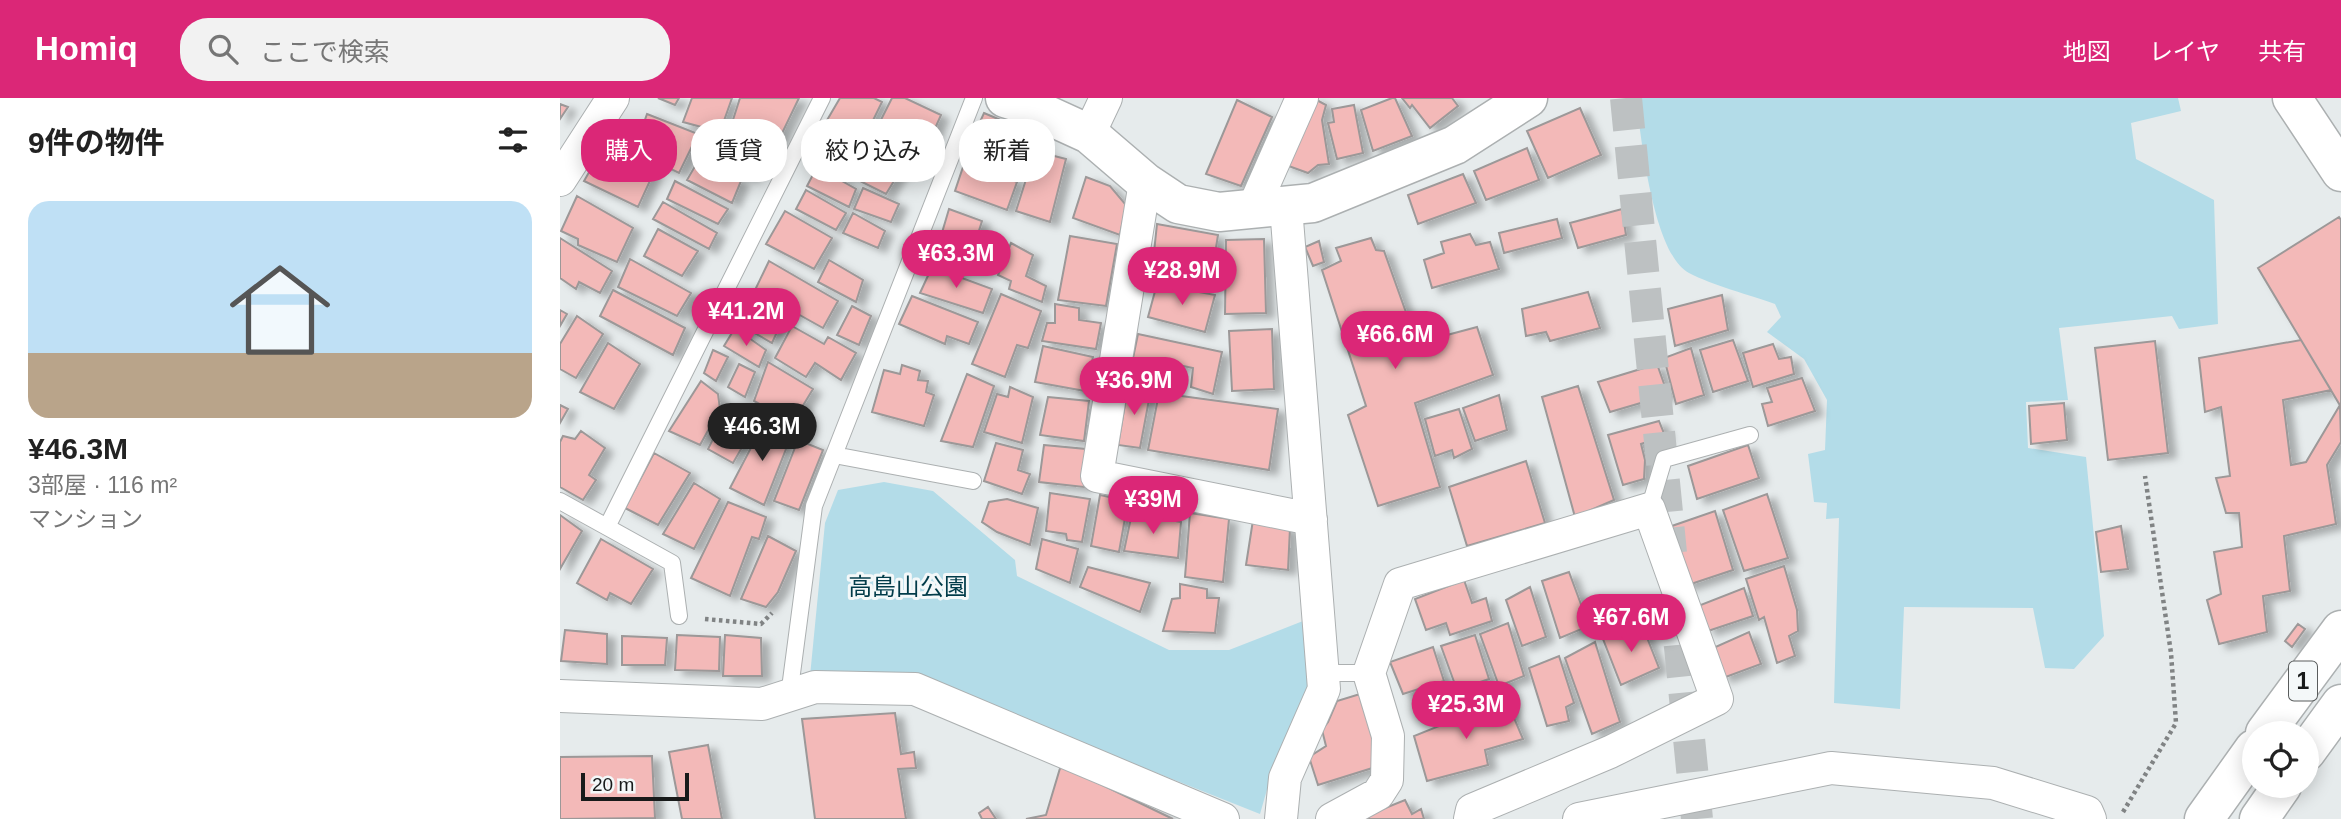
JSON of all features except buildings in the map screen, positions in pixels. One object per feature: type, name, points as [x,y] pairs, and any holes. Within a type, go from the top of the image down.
[{"type":"main road","points":[[1004,98],[1089,134],[1145,182],[1178,204],[1219,212],[1313,202],[1455,145],[1528,98]]},
{"type":"main road","points":[[2292,98],[2341,172]]},
{"type":"main road","name":"1","points":[[2274,721],[2341,630]]},
{"type":"main road","name":"1","points":[[2319,734],[2341,704]]},
{"type":"main road","points":[[2204,819],[2242,766]]},
{"type":"main road","points":[[2259,819],[2274,798]]},
{"type":"street","points":[[560,180],[614,98]]},
{"type":"street","points":[[1089,134],[1106,98]]},
{"type":"street","points":[[1302,98],[1270,208],[1311,519],[1348,673],[1388,736],[1387,780],[1378,794],[1332,819]]},
{"type":"street","points":[[1145,182],[1097,476],[1311,519]]},
{"type":"street","points":[[1281,819],[1285,778],[1324,689],[1348,673],[1400,584],[1649,509],[1717,699],[1610,752],[1472,810],[1470,819]]},
{"type":"street","points":[[560,696],[762,704],[815,687],[915,689],[1223,819]]},
{"type":"street","points":[[1588,818],[1831,768],[1993,783],[2087,812],[2090,819]]},
{"type":"lane","points":[[607,527],[822,98]]},
{"type":"lane","points":[[789,696],[814,506],[974,98]]},
{"type":"lane","points":[[1649,509],[1664,459],[1750,435]]},
{"type":"lane","points":[[834,455],[974,481]]},
{"type":"lane","points":[[560,501],[672,563],[679,616]]},
{"type":"path","points":[[2119,819],[2176,723],[2171,653],[2145,476]]},
{"type":"path","points":[[679,616],[761,624],[804,580]]},
{"type":"green space","points":[[1636,98],[2178,98],[2181,111],[2131,123],[2136,159],[2214,200],[2218,324],[2179,329],[2172,316],[2059,328],[2068,400],[2026,402],[2028,448],[2086,457],[2104,636],[2074,669],[2045,668],[2033,608],[1904,607],[1900,709],[1834,703],[1839,518],[1826,519],[1827,503],[1814,502],[1808,454],[1825,450],[1827,400],[1804,359],[1767,332],[1781,317],[1775,304],[1698,277],[1677,262],[1666,243],[1651,193]]},
{"type":"green space","name":"高島山公園","points":[[884,482],[933,491],[1015,560],[1017,576],[1169,650],[1229,650],[1303,621],[1308,686],[1272,772],[1260,814],[913,676],[810,676],[825,523],[838,490]]},
{"type":"tunnel","points":[[1626,98],[1671,553]]},
{"type":"tunnel","points":[[1675,597],[1697,819]]}]
